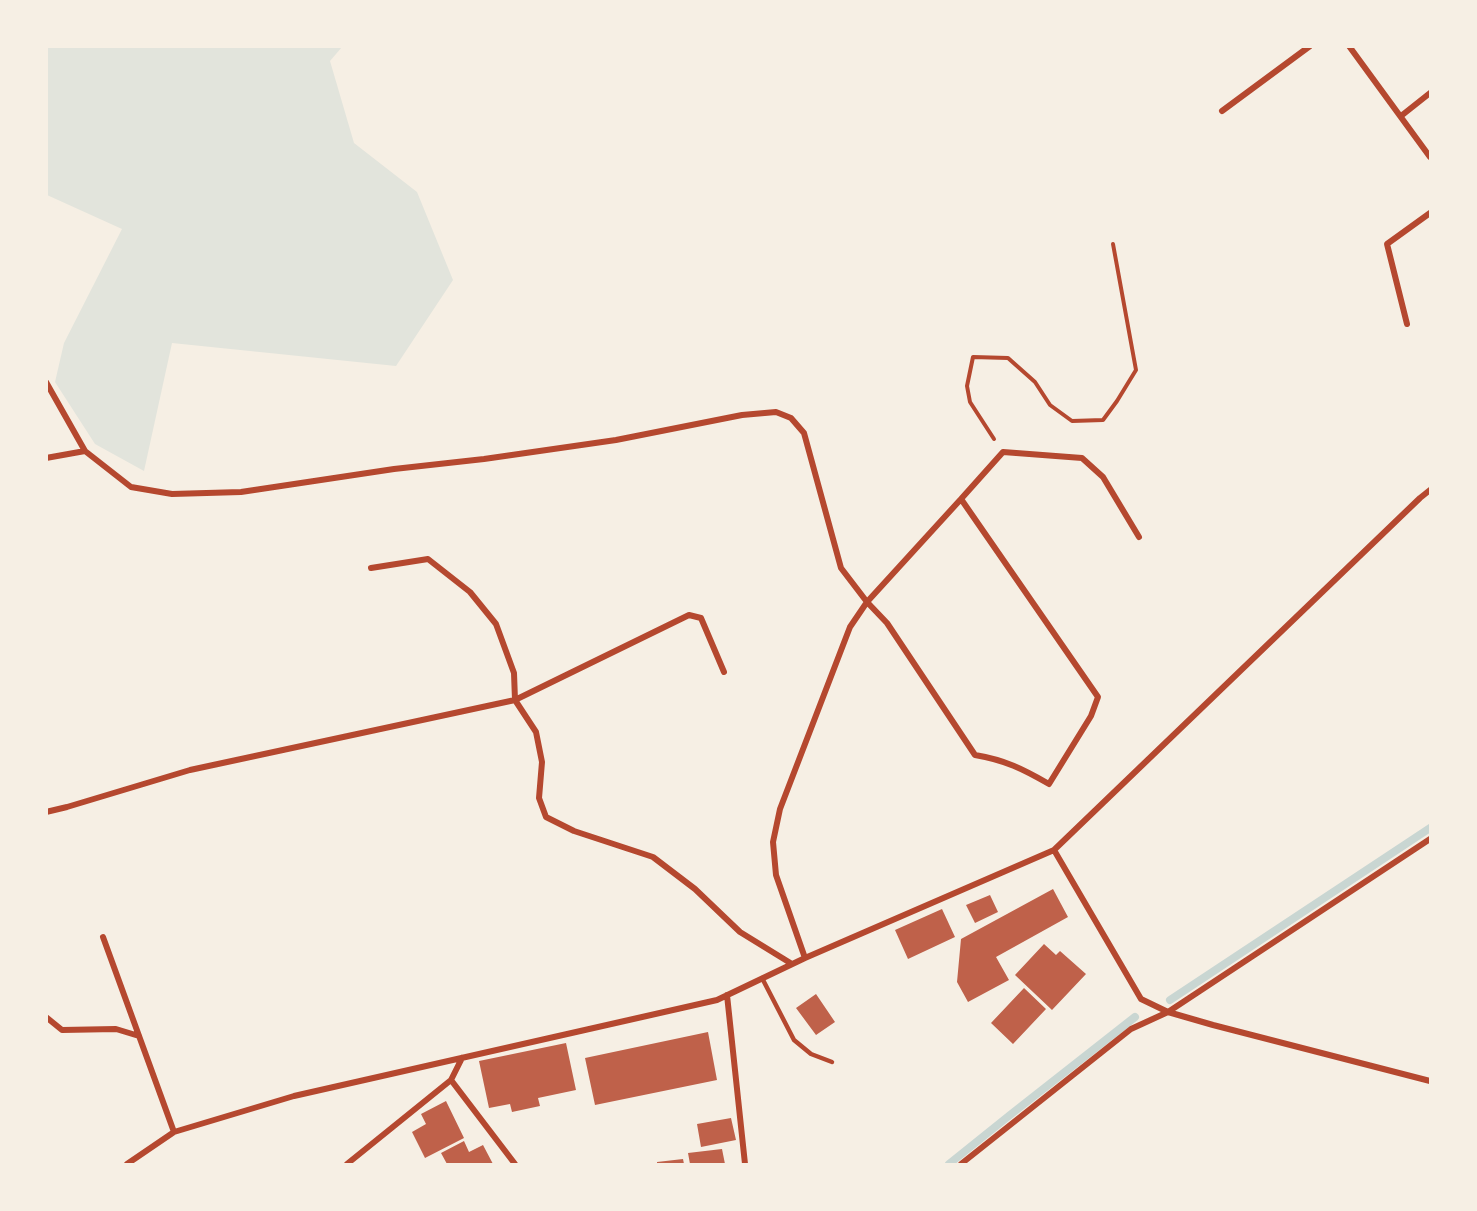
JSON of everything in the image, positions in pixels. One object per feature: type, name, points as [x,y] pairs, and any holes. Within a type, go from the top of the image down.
[{"type":"street","points":[[1222,111],[1310,46]]},
{"type":"street","points":[[1349,46],[1431,156]]},
{"type":"street","points":[[1401,116],[1431,93]]},
{"type":"street","points":[[1407,324],[1387,244],[1431,213]]},
{"type":"street","points":[[46,382],[86,451],[131,487],[172,494],[241,492],[394,468],[594,444],[742,415],[776,412],[791,418],[804,433],[841,568],[887,624],[975,754],[995,758],[1018,767],[1049,784],[1091,716],[1098,697],[961,499]]},
{"type":"street","points":[[46,458],[86,451]]},
{"type":"street","points":[[805,958],[776,875],[773,842],[780,809],[849,627],[867,602],[1002,452],[1082,458],[1103,477],[1139,537]]},
{"type":"street","points":[[127,1164],[174,1132],[294,1096],[717,1000],[805,958],[1054,850],[1420,498],[1431,490]]},
{"type":"street","points":[[371,568],[428,559],[470,592],[496,624],[514,673],[515,700],[536,732],[542,762],[539,798],[546,817],[574,831],[652,857],[695,889],[740,932],[792,964]]},
{"type":"street","points":[[46,812],[190,770],[515,700],[689,615],[701,618],[724,672]]},
{"type":"street","points":[[961,1164],[1131,1029],[1168,1012],[1431,839]]},
{"type":"street","points":[[1054,850],[1141,999],[1168,1012],[1431,1081]]},
{"type":"street","points":[[103,937],[174,1132]]},
{"type":"street","points":[[727,995],[745,1164]]},
{"type":"street","points":[[46,1017],[62,1030],[116,1029],[139,1036]]},
{"type":"street","points":[[347,1164],[451,1080],[462,1058]]},
{"type":"street","points":[[451,1080],[515,1164]]},
{"type":"lane","points":[[762,978],[794,1040],[811,1054],[832,1062]]},
{"type":"path","points":[[1002,452],[970,402],[967,386],[973,357],[1008,358],[1035,382],[1050,405],[1072,421],[1103,420],[1136,370],[1113,244]]},
{"type":"shaded area","points":[[47,46],[342,47],[330,61],[354,143],[417,192],[453,280],[396,366],[172,343],[144,471],[95,444],[55,382],[64,343],[122,229],[47,195]]},
{"type":"building","points":[[1053,889],[1068,917],[996,957],[1009,980],[968,1002],[957,982],[961,939]]},
{"type":"building","points":[[990,895],[998,912],[975,923],[966,905]]},
{"type":"building","points":[[942,909],[955,937],[908,959],[895,930]]},
{"type":"building","points":[[1044,944],[1056,955],[1060,951],[1086,974],[1052,1010],[1015,975]]},
{"type":"building","points":[[1024,988],[1046,1009],[1013,1044],[991,1023]]},
{"type":"building","points":[[816,994],[835,1022],[816,1035],[796,1008]]},
{"type":"building","points":[[708,1032],[717,1080],[595,1105],[585,1058]]},
{"type":"building","points":[[566,1043],[576,1090],[538,1098],[540,1106],[512,1112],[510,1104],[489,1108],[479,1061]]},
{"type":"building","points":[[446,1101],[464,1138],[425,1158],[412,1132],[426,1124],[421,1114]]},
{"type":"building","points":[[731,1118],[736,1140],[701,1147],[697,1124]]},
{"type":"building","points":[[464,1141],[469,1152],[483,1145],[493,1164],[447,1164],[441,1153]]},
{"type":"building","points":[[722,1149],[725,1164],[690,1164],[688,1153]]},
{"type":"building","points":[[683,1159],[684,1164],[657,1164],[657,1162]]},
{"type":"waterway","points":[[1170,1000],[1430,828]]},
{"type":"waterway","points":[[949,1164],[1135,1017]]}]
